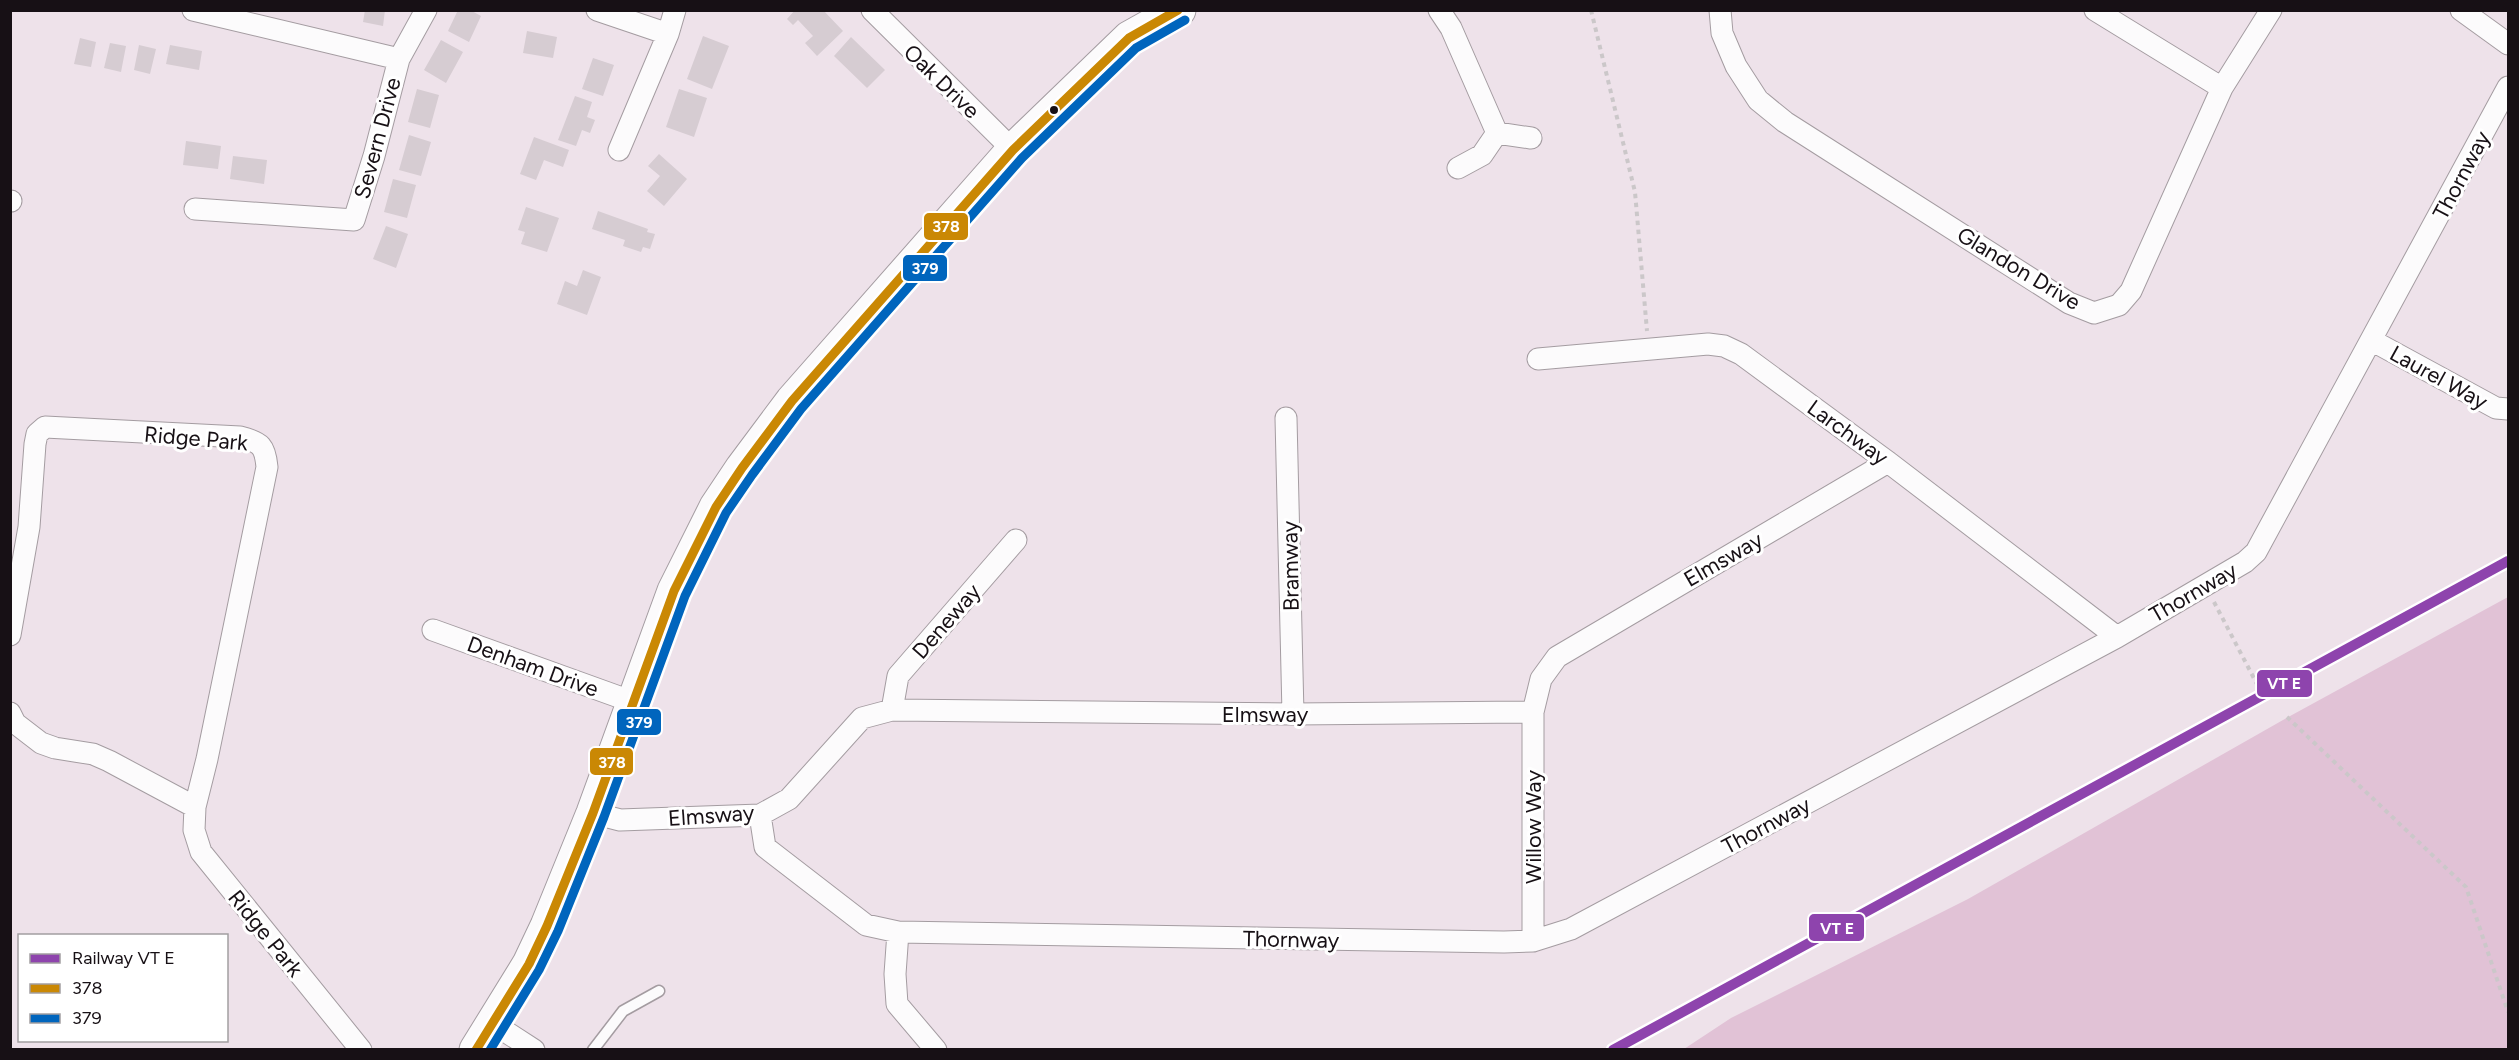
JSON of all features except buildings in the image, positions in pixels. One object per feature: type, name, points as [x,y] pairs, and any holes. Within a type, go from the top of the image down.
[{"type":"main road","points":[[485,1037],[529,964],[593,813],[683,571],[716,507],[742,468],[792,401],[1013,150],[1129,38],[1179,10]]},
{"type":"street","points":[[193,10],[399,59]]},
{"type":"street","name":"Severn Drive","points":[[195,208],[354,220],[374,156],[399,59],[426,10]]},
{"type":"street","points":[[597,10],[668,34]]},
{"type":"street","points":[[619,150],[668,34],[675,10]]},
{"type":"street","name":"Oak Drive","points":[[872,10],[1013,150]]},
{"type":"street","points":[[1439,10],[1451,27],[1497,133]]},
{"type":"street","name":"Glandon Drive","points":[[1720,10],[1722,33],[1736,66],[1758,100],[1785,122],[2069,303],[2094,313],[2119,305],[2131,291],[2222,88],[2271,10]]},
{"type":"street","points":[[2095,10],[2222,88]]},
{"type":"street","points":[[2461,10],[2508,44]]},
{"type":"street","name":"Thornway","points":[[760,815],[765,847],[866,925],[898,933],[1533,942],[1571,929],[2117,637],[2245,562],[2256,552],[2508,87]]},
{"type":"street","points":[[1497,133],[1531,138]]},
{"type":"street","points":[[1458,168],[1482,155],[1497,133]]},
{"type":"street","name":"Laurel Way","points":[[2371,340],[2496,408],[2508,408]]},
{"type":"street","name":"Larchway","points":[[1538,359],[1708,344],[1724,346],[1742,354],[2117,637]]},
{"type":"street","name":"Bramway","points":[[1286,418],[1293,714]]},
{"type":"street","name":"Ridge Park","points":[[10,635],[28,537],[35,444],[38,434],[45,427],[240,437],[256,441],[265,452],[267,467],[195,807],[194,830],[201,852],[361,1050]]},
{"type":"street","name":"Elmsway","points":[[593,813],[620,820],[760,815],[789,799],[862,718],[892,710],[1293,714],[1533,712],[1541,678],[1557,657],[1888,462]]},
{"type":"street","name":"Deneway","points":[[892,710],[898,676],[1016,540]]},
{"type":"street","name":"Denham Drive","points":[[433,630],[633,702]]},
{"type":"street","name":"Willow Way","points":[[1533,712],[1533,942]]},
{"type":"street","points":[[10,713],[15,723],[41,743],[101,757],[195,807]]},
{"type":"street","points":[[898,933],[895,974],[897,1004],[936,1050]]},
{"type":"street","points":[[485,1037],[534,1050]]},
{"type":"lane","points":[[593,1050],[623,1011],[659,991]]},
{"type":"path","points":[[1591,10],[1635,192],[1649,350]]},
{"type":"path","points":[[2205,585],[2258,686]]},
{"type":"path","points":[[2286,717],[2466,887],[2508,1012]]},
{"type":"shaded area","points":[[2508,597],[2508,1049],[1684,1049],[1731,1018],[1968,899],[2283,720]]},
{"type":"transit line","name":"378","points":[[476,1050],[529,964],[547,926],[593,813],[674,591],[716,507],[742,468],[792,401],[1013,150],[1129,38],[1178,10]]},
{"type":"transit line","name":"379","points":[[490,1050],[539,970],[558,931],[604,817],[685,596],[726,513],[801,409],[1022,158],[1136,48],[1185,20]]},
{"type":"transit line","points":[[1613,1050],[2508,561]]}]
